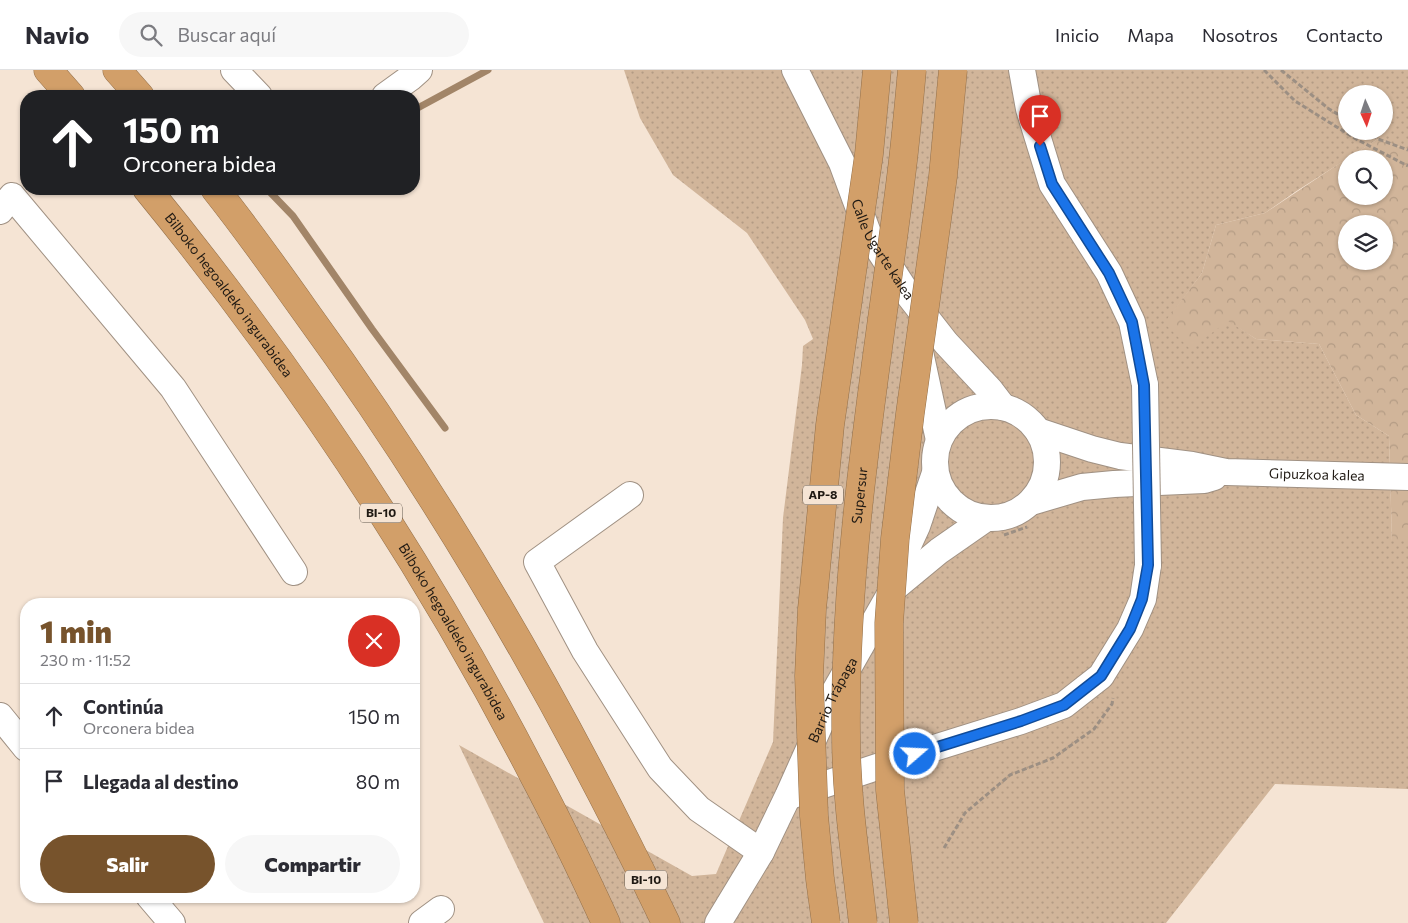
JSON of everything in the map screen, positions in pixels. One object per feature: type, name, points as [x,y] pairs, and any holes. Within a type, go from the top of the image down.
[{"type":"highway","points":[[48,70],[66,90]]},
{"type":"highway","points":[[117,70],[135,90]]},
{"type":"highway","name":"AP-8","points":[[826,923],[814,816],[809,676],[812,609],[830,425],[868,164],[877,70]]},
{"type":"highway","name":"Supersur","points":[[863,923],[851,824],[846,735],[852,564],[870,404],[902,168],[912,70]]},
{"type":"highway","points":[[904,923],[890,790],[889,623],[898,510],[943,176],[953,70]]},
{"type":"highway","name":"Bilboko hegoaldeko ingurabidea","points":[[152,195],[222,284],[305,399],[367,490],[468,655],[534,774],[606,923]]},
{"type":"highway","name":"BI-10","points":[[219,195],[336,353],[376,410],[440,509],[517,637],[580,750],[625,837],[666,923]]},
{"type":"street","points":[[234,70],[253,90]]},
{"type":"street","points":[[393,90],[419,70]]},
{"type":"street","name":"Calle Ugarte kalea","points":[[796,70],[842,162],[868,233],[907,293],[946,343],[1004,407]]},
{"type":"street","points":[[788,796],[840,781],[1064,705],[1101,676],[1130,629],[1142,599],[1148,565],[1144,385],[1132,322],[1109,273],[1052,184],[1029,109],[1022,70]]},
{"type":"street","points":[[0,211],[12,196],[173,388],[294,572]]},
{"type":"street","points":[[907,293],[939,440]]},
{"type":"street","points":[[994,527],[952,504],[941,490],[935,473],[934,456],[939,440],[950,424],[965,412],[984,406],[1004,407],[1017,412],[1038,430],[1046,448],[1047,468],[1042,487],[1030,514]]},
{"type":"street","points":[[1038,430],[1120,456],[1192,465],[1226,472]]},
{"type":"street","points":[[893,589],[939,551],[994,527],[1002,518],[1017,512],[1030,514],[1082,487],[1204,480],[1226,472]]},
{"type":"street","name":"Gipuzkoa kalea","points":[[1226,472],[1408,476]]},
{"type":"street","name":"Barrio Trápaga","points":[[718,923],[761,852],[835,691],[893,589],[900,563],[917,526],[935,473]]},
{"type":"street","points":[[630,495],[537,562],[585,651],[660,768],[699,809],[761,852]]},
{"type":"street","points":[[0,716],[20,741]]},
{"type":"street","points":[[155,903],[172,923]]},
{"type":"path","points":[[1264,70],[1295,100],[1356,139],[1408,166]]},
{"type":"path","points":[[1281,70],[1338,114]]},
{"type":"path","points":[[1381,140],[1408,150]]},
{"type":"path","points":[[994,527],[1030,514]]},
{"type":"path","points":[[944,848],[965,813],[1010,775],[1053,758],[1094,729],[1112,704],[1114,694]]},
{"type":"green space","points":[[624,70],[1408,70],[1408,150],[1381,140],[1393,140],[1393,85],[1338,85],[1338,140],[1376,140],[1361,150],[1338,150],[1338,165],[1265,213],[1216,225],[1202,273],[1165,323],[1228,320],[1256,339],[1319,344],[1356,415],[1389,436],[1392,541],[1408,541],[1408,789],[1275,784],[1166,923],[544,923],[459,745],[692,876],[716,874],[773,742],[783,518],[803,346],[813,339],[805,320],[747,233],[673,175],[640,118]]},
{"type":"green space","points":[[1376,140],[1381,140],[1408,150],[1408,541],[1392,541],[1389,436],[1356,415],[1319,344],[1256,339],[1228,321],[1190,349],[1164,323],[1202,273],[1216,225],[1265,213],[1338,164],[1338,205],[1393,205],[1393,150],[1360,150]]},
{"type":"waterway","points":[[420,107],[488,70]]},
{"type":"waterway","points":[[273,195],[293,216],[372,329],[445,428]]},
{"type":"route","points":[[915,754],[1021,721],[1064,705],[1101,676],[1130,629],[1142,599],[1148,565],[1144,385],[1132,322],[1109,273],[1052,184],[1040,146]]}]
